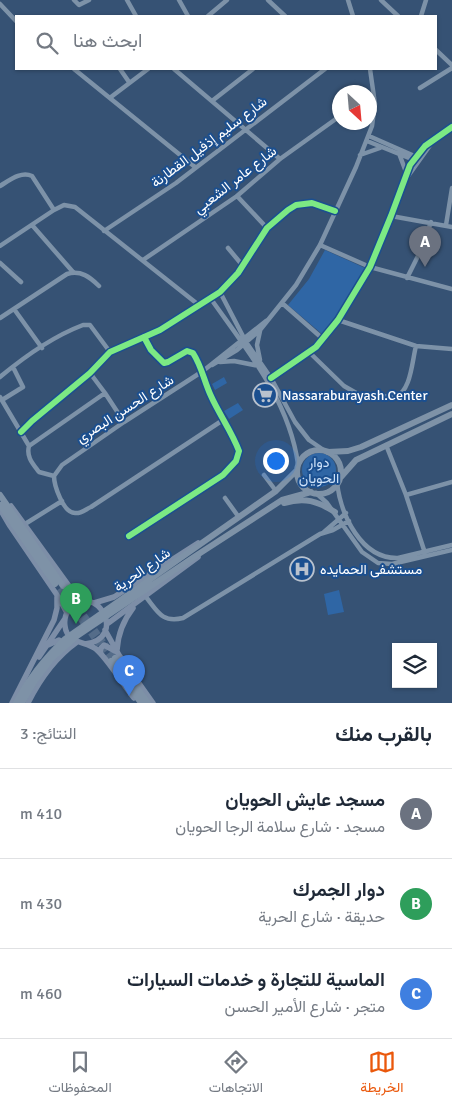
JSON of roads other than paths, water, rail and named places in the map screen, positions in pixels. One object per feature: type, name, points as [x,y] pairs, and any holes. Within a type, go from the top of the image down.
[{"type":"highway","points":[[452,405],[361,447],[348,451],[312,451],[303,457],[298,467],[299,481],[306,489],[314,493],[328,491],[356,460],[452,414]]},
{"type":"highway","points":[[327,451],[334,455],[340,466],[339,480]]},
{"type":"highway","name":"شارع الحرية","points":[[22,703],[44,668],[68,643],[193,554],[204,540],[276,491],[298,467]]},
{"type":"highway","name":"شارع الحرية","points":[[16,703],[36,670],[65,639],[193,554],[208,548],[282,500],[314,493]]},
{"type":"highway","points":[[269,509],[292,501],[307,500],[317,502],[337,515]]},
{"type":"highway","points":[[1,502],[59,590]]},
{"type":"highway","points":[[114,657],[140,703]]},
{"type":"highway","points":[[114,657],[148,703]]},
{"type":"main road","points":[[1,502],[10,505],[72,590],[84,601]]},
{"type":"main road","points":[[1,502],[10,526],[59,590],[67,613]]},
{"type":"main road","points":[[94,603],[114,597],[190,547],[204,540]]},
{"type":"main road","points":[[114,597],[109,603],[110,608],[116,613],[135,605],[194,561],[208,548]]},
{"type":"main road","points":[[59,590],[62,600],[67,601],[72,596],[72,590]]},
{"type":"main road","points":[[12,703],[54,620],[59,590]]},
{"type":"main road","points":[[29,671],[67,613],[77,603],[84,601],[94,603],[106,615],[106,627],[114,657]]},
{"type":"main road","points":[[114,657],[122,624],[135,605]]},
{"type":"main road","points":[[85,644],[97,640],[106,627],[123,611]]},
{"type":"main road","points":[[64,620],[67,633],[77,642],[91,646],[100,653],[140,703]]},
{"type":"main road","points":[[46,646],[62,640],[66,645],[65,651]]},
{"type":"main road","points":[[28,703],[43,677],[65,651],[77,642]]},
{"type":"main road","points":[[100,653],[104,645],[153,703]]},
{"type":"street","points":[[74,0],[79,5],[89,0]]},
{"type":"street","points":[[126,0],[135,15]]},
{"type":"street","points":[[178,0],[187,15]]},
{"type":"street","points":[[209,15],[226,0]]},
{"type":"street","points":[[268,0],[284,15]]},
{"type":"street","points":[[348,0],[353,15]]},
{"type":"street","points":[[381,0],[397,15]]},
{"type":"street","points":[[421,15],[426,0]]},
{"type":"street","points":[[0,4],[15,20]]},
{"type":"street","points":[[420,88],[452,67],[437,51]]},
{"type":"street","points":[[75,70],[196,167]]},
{"type":"street","points":[[121,70],[129,82]]},
{"type":"street","points":[[111,97],[147,70]]},
{"type":"street","points":[[175,70],[280,159]]},
{"type":"street","name":"شارع سليم إذفيل القطارنة","points":[[104,231],[176,183],[325,70]]},
{"type":"street","name":"شارع الحسن البصري","points":[[370,70],[371,85]]},
{"type":"street","points":[[212,101],[246,71]]},
{"type":"street","name":"شارع عامر الشعبي","points":[[142,260],[237,196],[280,159],[332,122]]},
{"type":"street","points":[[405,151],[416,151],[452,128]]},
{"type":"street","name":"شارع الحسن البصري","points":[[212,365],[243,342],[267,320],[300,279],[320,246],[371,130]]},
{"type":"street","points":[[373,130],[376,137],[381,141]]},
{"type":"street","points":[[368,138],[405,151],[416,159]]},
{"type":"street","points":[[368,138],[380,148],[416,159]]},
{"type":"street","points":[[403,184],[416,159],[435,139]]},
{"type":"street","points":[[271,378],[323,340],[338,320],[370,266],[406,174],[425,146]]},
{"type":"street","points":[[360,156],[380,148]]},
{"type":"street","points":[[400,155],[405,165],[406,174]]},
{"type":"street","points":[[0,186],[21,174],[28,174],[34,179],[54,210]]},
{"type":"street","points":[[446,225],[452,188]]},
{"type":"street","points":[[237,196],[267,228]]},
{"type":"street","points":[[22,432],[32,421],[90,373],[110,352],[176,321],[220,292],[238,273],[267,228],[288,210],[303,203],[323,206],[335,211]]},
{"type":"street","points":[[0,246],[54,210],[64,205],[75,208],[200,306]]},
{"type":"street","points":[[391,216],[452,227]]},
{"type":"street","points":[[407,278],[421,250],[431,222]]},
{"type":"street","points":[[32,225],[72,272],[85,275],[99,286]]},
{"type":"street","points":[[320,246],[370,266],[407,278],[452,289]]},
{"type":"street","points":[[228,248],[242,266]]},
{"type":"street","points":[[0,263],[22,282]]},
{"type":"street","points":[[0,318],[72,272]]},
{"type":"street","points":[[220,292],[243,342]]},
{"type":"street","points":[[211,299],[271,378],[299,429],[310,440],[327,451]]},
{"type":"street","points":[[282,303],[323,340]]},
{"type":"street","points":[[14,309],[42,348]]},
{"type":"street","name":"شارع الحسن البصري","points":[[54,476],[62,465],[212,365],[260,330],[267,320]]},
{"type":"street","points":[[338,320],[416,346],[452,349]]},
{"type":"street","points":[[0,377],[42,348],[86,324],[90,325],[98,334],[110,352]]},
{"type":"street","points":[[260,330],[258,345],[260,364],[288,424],[295,444],[298,467]]},
{"type":"street","points":[[129,536],[223,475],[236,461],[238,451],[206,386],[203,371],[195,356],[190,351],[187,351],[164,363],[151,350],[144,337]]},
{"type":"street","points":[[309,352],[344,386],[358,394],[388,397],[401,395],[407,385],[416,346]]},
{"type":"street","points":[[218,362],[234,361],[260,364]]},
{"type":"street","points":[[13,367],[22,387],[1,399],[29,446],[28,456],[38,471],[42,474],[54,476],[54,482],[62,501],[72,513],[81,512],[222,420]]},
{"type":"street","points":[[90,373],[124,422]]},
{"type":"street","points":[[29,446],[105,393]]},
{"type":"street","points":[[386,445],[406,495],[425,554]]},
{"type":"street","points":[[264,475],[276,491]]},
{"type":"street","points":[[339,480],[339,494],[349,521],[364,543],[376,554],[390,558],[452,550]]},
{"type":"street","points":[[406,495],[452,482]]},
{"type":"street","points":[[314,493],[327,503],[337,515],[362,552],[378,563],[392,564],[452,545]]},
{"type":"street","points":[[225,498],[238,516]]},
{"type":"street","points":[[25,524],[62,501]]},
{"type":"street","points":[[146,597],[161,616],[173,620],[183,618],[324,532],[337,515],[346,513]]},
{"type":"street","points":[[324,532],[330,531],[349,521]]},
{"type":"tunnel","points":[[63,586],[115,658]]},
{"type":"tunnel","points":[[59,589],[111,661]]},
{"type":"place","name":"مسجد عايش الحويان","points":[[425,267]]},
{"type":"place","name":"Nassaraburayash.Center","points":[[265,395]]},
{"type":"place","name":"مستشفى الحمايده","points":[[302,569]]},
{"type":"place","name":"دوار الجمرك","points":[[76,624]]},
{"type":"place","name":"الماسية للتجارة و خدمات السيارات","points":[[129,696]]},
{"type":"park label","name":"دوار الحويان","points":[[319,470]]}]
